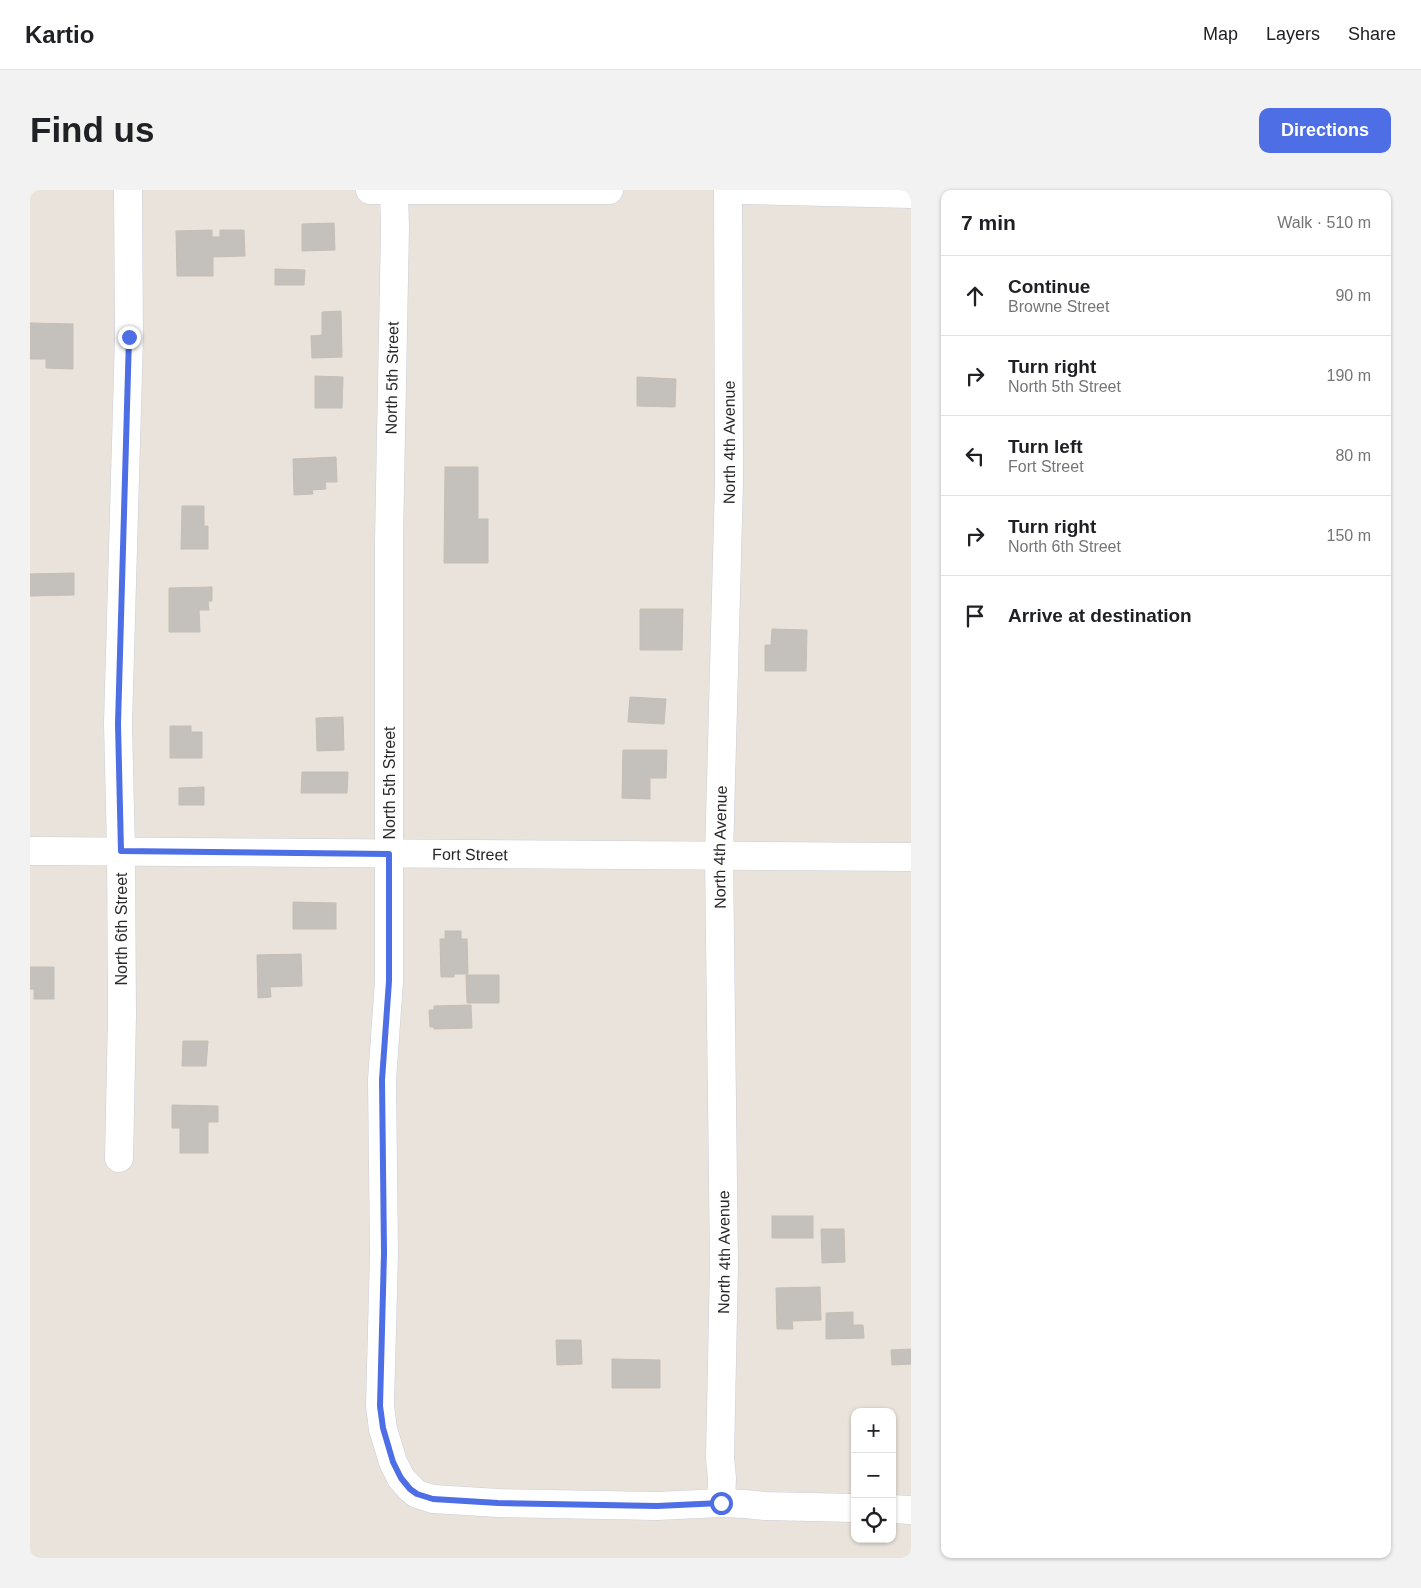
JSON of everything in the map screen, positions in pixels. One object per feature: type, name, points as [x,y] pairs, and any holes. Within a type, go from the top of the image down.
[{"type":"street","name":"North 6th Street","points":[[118,1158],[122,1016],[118,724],[129,337],[128,190]]},
{"type":"street","points":[[370,190],[609,190]]},
{"type":"street","name":"North 5th Street","points":[[394,190],[395,238],[389,539],[389,981],[382,1080],[384,1253],[380,1406],[383,1428],[393,1462],[401,1478],[417,1494],[433,1499],[498,1503],[657,1506],[721,1503]]},
{"type":"street","name":"North 4th Avenue","points":[[721,1503],[722,1478],[720,1458],[724,1265],[719,856],[729,482],[728,190]]},
{"type":"street","points":[[740,190],[911,194]]},
{"type":"street","name":"Fort Street","points":[[30,851],[911,857]]},
{"type":"street","points":[[721,1503],[851,1508]]},
{"type":"street","points":[[896,1509],[911,1510]]},
{"type":"building","points":[[334,223],[335,250],[302,251],[302,224]]},
{"type":"building","points":[[212,230],[212,237],[220,237],[220,230],[244,230],[245,256],[213,257],[213,276],[177,276],[176,231]]},
{"type":"building","points":[[275,269],[305,270],[304,285],[275,285]]},
{"type":"building","points":[[341,311],[342,357],[312,358],[311,336],[322,335],[322,312]]},
{"type":"building","points":[[30,323],[73,324],[73,369],[46,368],[46,359],[30,359]]},
{"type":"building","points":[[315,376],[343,377],[342,408],[315,408]]},
{"type":"building","points":[[637,377],[676,379],[675,407],[637,406]]},
{"type":"building","points":[[336,457],[337,482],[325,482],[326,489],[312,490],[313,494],[294,495],[293,459]]},
{"type":"building","points":[[445,467],[478,467],[478,519],[488,519],[488,563],[444,563]]},
{"type":"building","points":[[182,506],[204,506],[204,526],[208,526],[208,549],[181,549]]},
{"type":"building","points":[[74,573],[74,595],[30,596],[30,574]]},
{"type":"building","points":[[212,587],[212,601],[208,601],[209,610],[199,610],[200,632],[169,632],[169,588]]},
{"type":"building","points":[[640,609],[683,609],[682,650],[640,650]]},
{"type":"building","points":[[772,629],[807,630],[806,671],[765,671],[765,645],[771,645]]},
{"type":"building","points":[[630,697],[666,699],[664,724],[628,722]]},
{"type":"building","points":[[343,717],[344,750],[317,751],[316,718]]},
{"type":"building","points":[[170,726],[191,726],[191,732],[202,732],[202,758],[170,758]]},
{"type":"building","points":[[623,750],[667,750],[666,778],[650,778],[650,799],[622,798]]},
{"type":"building","points":[[302,772],[348,772],[347,793],[301,793]]},
{"type":"building","points":[[204,787],[204,805],[179,805],[179,788]]},
{"type":"building","points":[[293,902],[336,903],[336,929],[293,929]]},
{"type":"building","points":[[445,931],[461,931],[461,939],[467,939],[468,974],[454,974],[454,977],[441,977],[440,939],[445,939]]},
{"type":"building","points":[[301,954],[302,986],[270,987],[271,997],[258,998],[257,955]]},
{"type":"building","points":[[30,967],[54,967],[54,999],[34,999],[34,989],[30,989]]},
{"type":"building","points":[[466,975],[499,975],[499,1003],[467,1003]]},
{"type":"building","points":[[471,1005],[472,1028],[434,1029],[434,1027],[430,1027],[429,1010],[434,1010],[434,1006]]},
{"type":"building","points":[[183,1041],[208,1041],[206,1066],[182,1066]]},
{"type":"building","points":[[172,1105],[218,1106],[218,1122],[208,1122],[208,1153],[180,1153],[180,1128],[172,1128]]},
{"type":"building","points":[[772,1216],[813,1216],[813,1238],[772,1238]]},
{"type":"building","points":[[821,1229],[844,1229],[845,1262],[822,1263]]},
{"type":"building","points":[[820,1287],[821,1320],[792,1321],[793,1329],[777,1329],[776,1288]]},
{"type":"building","points":[[853,1312],[853,1325],[863,1325],[864,1338],[826,1339],[826,1313]]},
{"type":"building","points":[[556,1340],[581,1340],[582,1364],[557,1365]]},
{"type":"building","points":[[911,1349],[911,1364],[892,1365],[891,1350]]},
{"type":"building","points":[[612,1359],[660,1360],[660,1388],[612,1388]]},
{"type":"route","points":[[129,337],[118,724],[121,851],[389,854],[389,981],[382,1080],[384,1253],[380,1406],[383,1428],[393,1462],[401,1478],[417,1494],[433,1499],[498,1503],[657,1506],[721,1503]]}]
